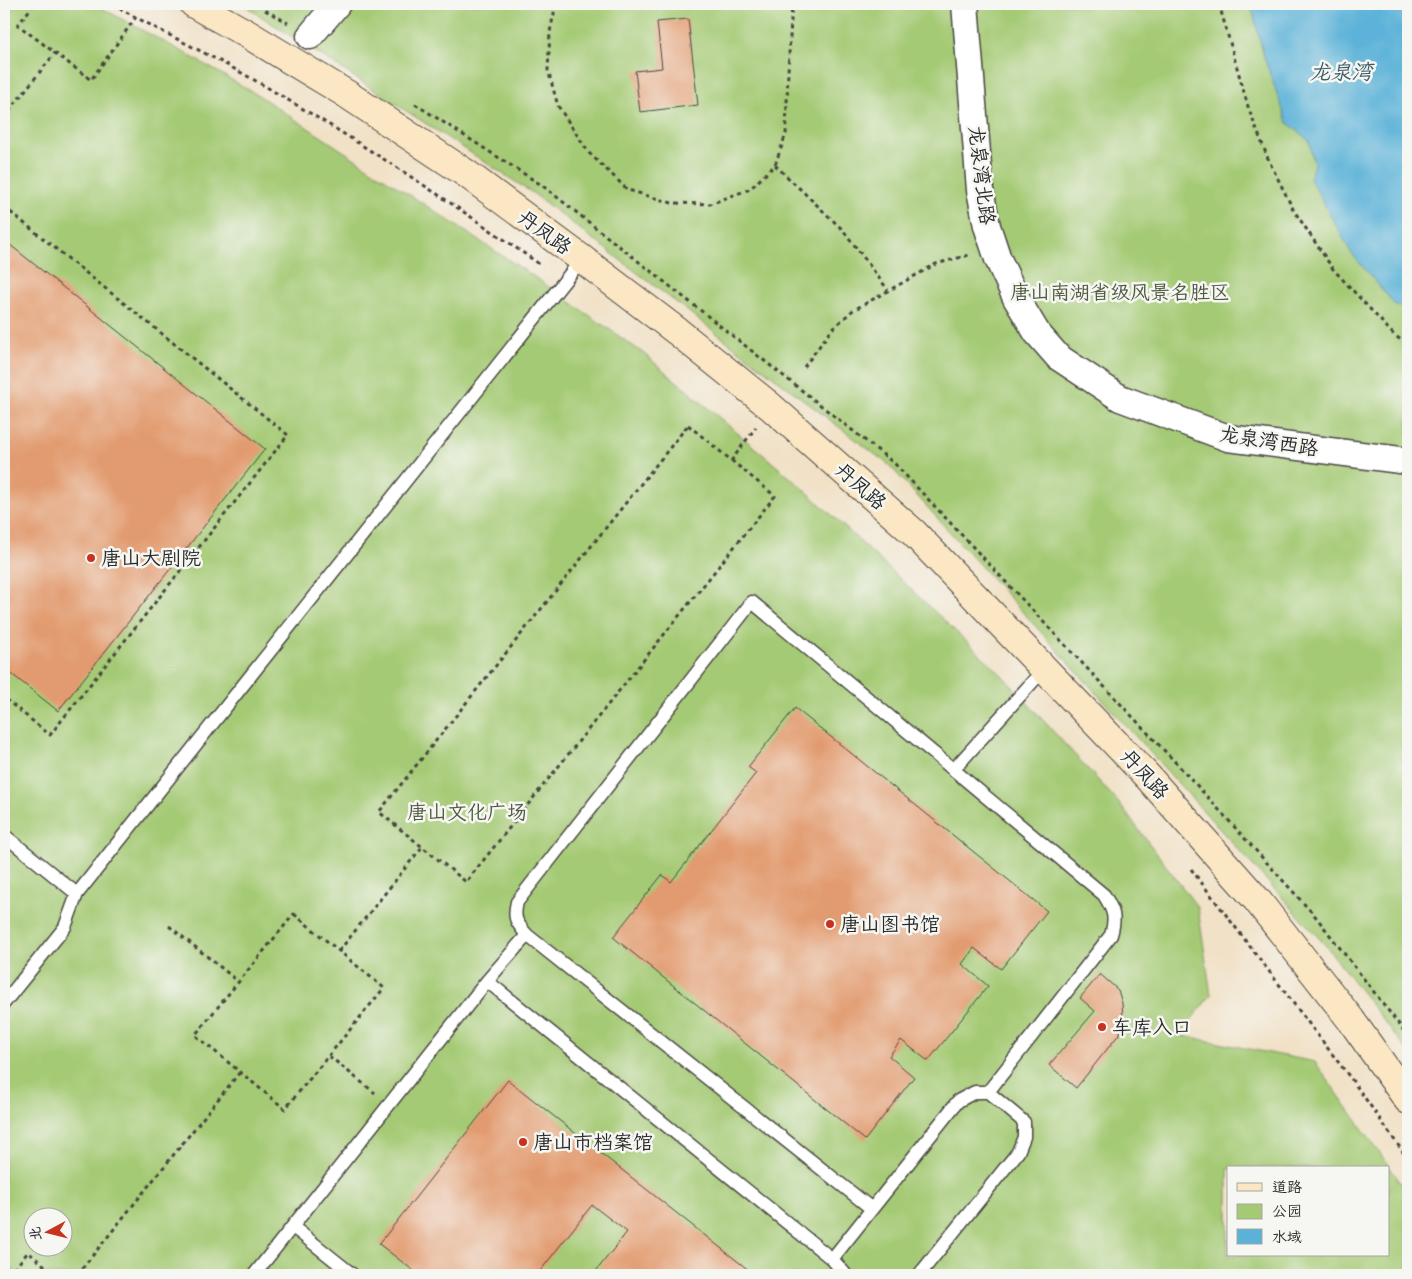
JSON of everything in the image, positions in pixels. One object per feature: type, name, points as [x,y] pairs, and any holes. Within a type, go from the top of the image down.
[{"type":"main road","name":"丹凤路","points":[[194,4],[345,93],[467,174],[582,258],[678,332],[762,400],[854,479],[912,532],[1148,777],[1257,900],[1351,1020],[1408,1100]]},
{"type":"street","points":[[310,36],[336,4]]},
{"type":"street","name":"龙泉湾北路","points":[[965,4],[980,190],[987,226],[998,259],[1016,298],[1037,333],[1058,357]]},
{"type":"street","name":"龙泉湾西路","points":[[1058,357],[1120,398],[1228,438],[1408,462]]},
{"type":"lane","points":[[4,1003],[65,927],[77,894],[582,258]]},
{"type":"lane","points":[[872,1210],[527,934],[518,925],[514,914],[518,902],[752,602],[1104,895],[1112,908],[1115,920],[1111,935],[988,1092]]},
{"type":"lane","points":[[954,769],[1045,668]]},
{"type":"lane","points":[[4,835],[77,894]]},
{"type":"lane","points":[[254,1275],[487,981],[527,934]]},
{"type":"lane","points":[[487,981],[832,1259],[846,1275]]},
{"type":"lane","points":[[832,1259],[958,1101],[975,1092],[988,1092],[1024,1122],[1024,1137],[1018,1152],[919,1275]]},
{"type":"lane","points":[[293,1227],[353,1275]]},
{"type":"path","points":[[34,4],[18,25],[91,80],[136,17]]},
{"type":"path","points":[[112,4],[254,80],[327,124],[459,209],[564,282]]},
{"type":"path","points":[[556,4],[550,32],[548,70],[558,106],[589,153],[628,190],[672,204],[710,204],[750,189],[775,165],[786,134],[792,4]]},
{"type":"path","points":[[1219,4],[1249,110],[1269,161],[1293,209],[1333,269],[1394,335],[1408,345]]},
{"type":"path","points":[[4,117],[55,53]]},
{"type":"path","points":[[775,165],[843,230],[888,291]]},
{"type":"path","points":[[4,207],[288,435],[50,735],[4,698]]},
{"type":"path","points":[[804,367],[832,329],[852,311],[936,264],[972,254]]},
{"type":"path","points":[[688,425],[731,461],[775,496],[466,882],[378,812],[688,425]]},
{"type":"path","points":[[731,461],[756,427],[763,432]]},
{"type":"path","points":[[339,951],[422,847]]},
{"type":"path","points":[[1189,867],[1355,1084],[1408,1159]]},
{"type":"path","points":[[294,914],[339,951],[384,988],[285,1109],[195,1035],[294,914]]},
{"type":"path","points":[[170,926],[238,982]]},
{"type":"path","points":[[329,1056],[389,1104]]},
{"type":"path","points":[[77,1275],[240,1072]]},
{"type":"path","points":[[9,1275],[28,1252],[56,1275]]},
{"type":"path","points":[[4,1264],[12,1270]]},
{"type":"green space","name":"唐山文化广场","points":[[4,4],[94,4],[258,95],[536,278],[643,353],[806,491],[999,672],[1117,801],[1198,908],[1211,995],[1179,1035],[1315,1062],[1389,1166],[1227,1166],[1227,1256],[1390,1256],[1390,1168],[1408,1193],[1408,1275],[4,1275]]},
{"type":"green space","name":"唐山南湖省级风景名胜区","points":[[242,4],[1408,4],[1408,1052],[1327,947],[889,465],[534,194]]},
{"type":"water","name":"龙泉湾","points":[[1251,4],[1408,4],[1408,306],[1396,306],[1352,254],[1310,179],[1314,163],[1309,141],[1287,122],[1264,57]]},
{"type":"building","points":[[688,19],[698,105],[640,112],[635,71],[662,68],[657,22]]},
{"type":"building","name":"唐山大剧院","points":[[4,240],[265,449],[58,711],[4,668]]},
{"type":"building","name":"唐山图书馆","points":[[795,708],[1047,911],[1001,969],[974,948],[962,964],[988,986],[928,1061],[901,1040],[889,1056],[914,1077],[865,1140],[613,937],[662,875],[671,882],[756,773],[748,767]]},
{"type":"building","name":"车库入口","points":[[1100,974],[1118,990],[1122,1003],[1123,1020],[1120,1033],[1076,1088],[1049,1065],[1095,1011],[1080,998]]},
{"type":"building","name":"唐山市档案馆","points":[[508,1080],[755,1275],[593,1275],[627,1232],[592,1205],[537,1275],[419,1275],[379,1244]]},
{"type":"place","name":"唐山大剧院","points":[[91,558]]},
{"type":"place","name":"唐山图书馆","points":[[830,924]]},
{"type":"place","name":"车库入口","points":[[1102,1027]]},
{"type":"place","name":"唐山市档案馆","points":[[523,1142]]}]
